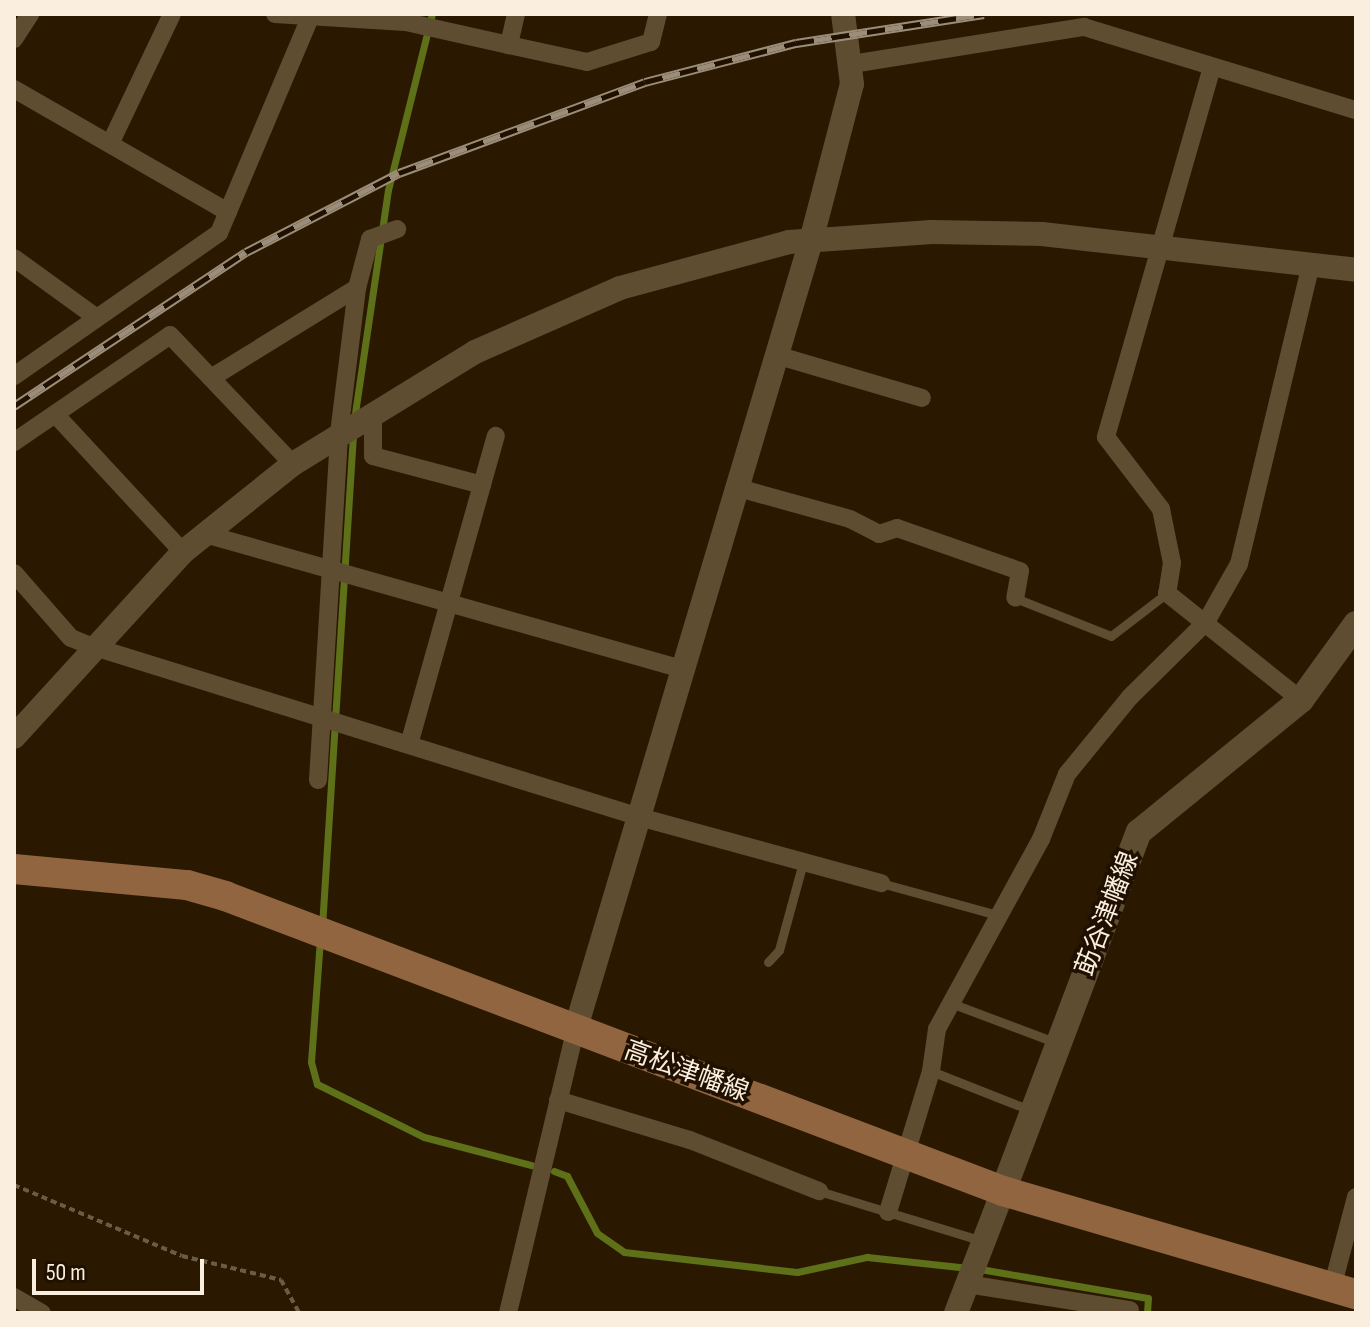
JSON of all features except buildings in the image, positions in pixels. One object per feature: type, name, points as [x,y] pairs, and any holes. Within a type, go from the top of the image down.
[{"type":"main road","name":"莇谷津幡線","points":[[1003,1191],[1139,832],[1301,700],[1353,639]]},
{"type":"main road","name":"高松津幡線","points":[[14,869],[187,885],[322,931],[575,1031],[1003,1191],[1344,1291]]},
{"type":"street","points":[[14,39],[30,14]]},
{"type":"street","points":[[110,144],[172,14]]},
{"type":"street","points":[[275,14],[309,20],[429,27],[587,62],[651,42],[658,14]]},
{"type":"street","points":[[509,45],[516,14]]},
{"type":"street","points":[[508,1313],[575,1031],[643,818],[735,487],[811,241],[852,64],[843,14]]},
{"type":"street","points":[[14,376],[219,233],[309,20]]},
{"type":"street","points":[[852,64],[1084,27],[1356,110]]},
{"type":"street","points":[[1212,67],[1106,437],[1161,509],[1172,563],[1167,593],[1301,700]]},
{"type":"street","points":[[14,89],[228,212]]},
{"type":"street","points":[[318,780],[356,423],[357,288],[372,239],[394,230]]},
{"type":"street","points":[[14,737],[91,646],[183,552],[293,464],[475,352],[620,288],[811,241],[1026,234],[1356,270]]},
{"type":"street","points":[[14,258],[97,318]]},
{"type":"street","points":[[888,1212],[931,1071],[937,1029],[956,1005],[1075,763],[1206,622],[1239,564],[1311,265]]},
{"type":"street","points":[[211,378],[357,288]]},
{"type":"street","points":[[14,442],[170,335],[293,464]]},
{"type":"street","points":[[776,355],[922,398]]},
{"type":"street","points":[[55,414],[183,552]]},
{"type":"street","points":[[356,423],[373,456],[482,485]]},
{"type":"street","points":[[410,741],[496,436]]},
{"type":"street","points":[[735,487],[850,519],[879,534],[897,528],[1020,571],[1015,598]]},
{"type":"street","points":[[205,534],[685,670]]},
{"type":"street","points":[[14,573],[71,638],[91,646],[324,713],[643,818],[881,883]]},
{"type":"street","points":[[558,1100],[690,1140],[819,1191]]},
{"type":"street","points":[[956,1313],[1003,1191]]},
{"type":"street","points":[[1344,1291],[1356,1197]]},
{"type":"street","points":[[974,1264],[1130,1310]]},
{"type":"street","points":[[14,1297],[42,1313]]},
{"type":"lane","points":[[1015,598],[1111,636],[1167,593]]},
{"type":"lane","points":[[768,962],[779,950],[803,862]]},
{"type":"lane","points":[[881,883],[1002,916]]},
{"type":"lane","points":[[956,1005],[1059,1044]]},
{"type":"lane","points":[[931,1071],[1033,1111]]},
{"type":"lane","points":[[819,1191],[888,1212],[974,1264]]},
{"type":"path","points":[[14,1185],[182,1256],[281,1280],[299,1313]]},
{"type":"waterway","points":[[354,420],[388,190],[432,14]]},
{"type":"waterway","points":[[322,927],[353,432]]},
{"type":"waterway","points":[[320,939],[311,1062],[317,1084],[424,1137],[531,1165]]},
{"type":"waterway","points":[[554,1171],[567,1176],[597,1233],[624,1252],[797,1272],[867,1257],[968,1268]]},
{"type":"waterway","points":[[980,1269],[1148,1298],[1147,1313]]},
{"type":"railway","points":[[14,406],[246,252],[399,173],[645,82],[796,43],[984,14]]}]
